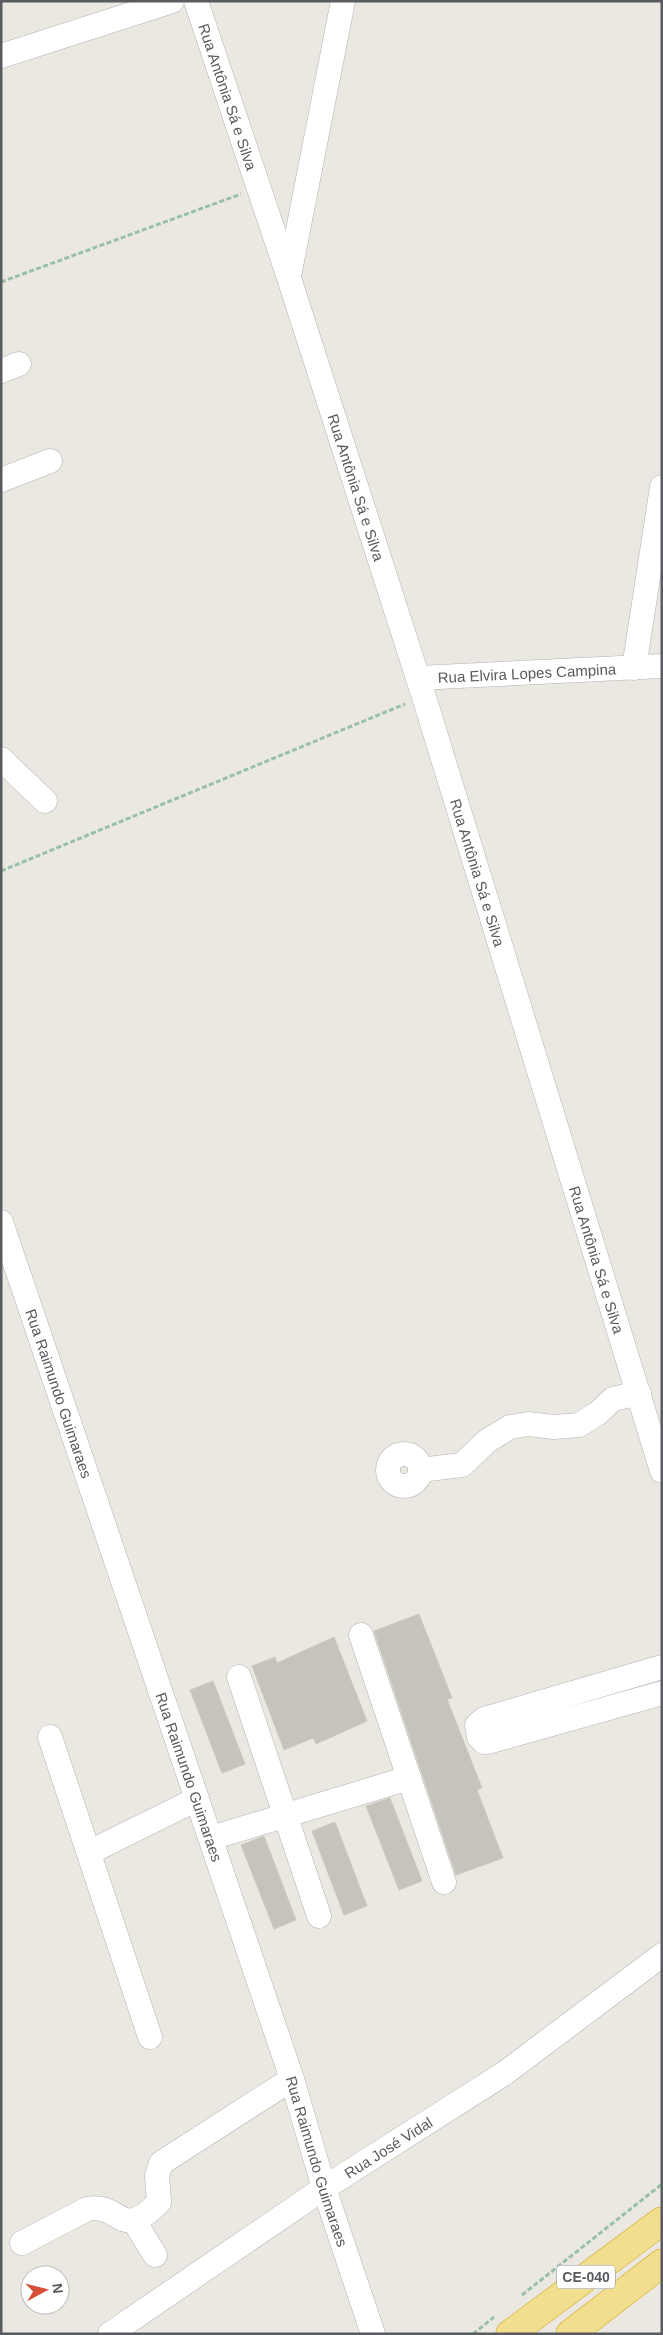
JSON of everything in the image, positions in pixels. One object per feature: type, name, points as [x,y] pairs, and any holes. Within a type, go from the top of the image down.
[{"type":"highway","name":"CE-040","points":[[503,2325],[662,2221]]},
{"type":"highway","name":"CE-040","points":[[570,2334],[662,2262]]},
{"type":"street","points":[[1,56],[172,1]]},
{"type":"street","name":"Rua Antônia Sá e Silva","points":[[196,1],[289,278],[421,687],[662,1471]]},
{"type":"street","name":"Rua Antônia Sá e Silva","points":[[289,278],[343,1]]},
{"type":"street","points":[[1,480],[50,462]]},
{"type":"street","name":"Rua Elvira Lopes Campina","points":[[634,668],[662,487]]},
{"type":"street","name":"Rua Elvira Lopes Campina","points":[[421,687],[662,666]]},
{"type":"street","points":[[1,759],[45,801]]},
{"type":"street","name":"Rua Raimundo Guimaraes","points":[[1,1222],[9,1270],[197,1799],[292,2078],[324,2188],[374,2334]]},
{"type":"street","points":[[420,1470],[462,1465],[487,1441],[510,1427],[528,1424],[554,1427],[579,1424],[598,1413],[613,1399],[639,1392]]},
{"type":"street","points":[[361,1635],[444,1882]]},
{"type":"street","points":[[661,1669],[484,1719],[477,1725],[478,1732],[484,1742],[488,1742],[662,1693]]},
{"type":"street","points":[[239,1677],[319,1916]]},
{"type":"street","points":[[567,1695],[573,1719]]},
{"type":"street","points":[[50,1737],[150,2036]]},
{"type":"street","points":[[210,1838],[285,1817],[409,1778]]},
{"type":"street","points":[[90,1852],[197,1799]]},
{"type":"street","name":"Rua José Vidal","points":[[110,2334],[324,2188],[505,2074],[662,1955]]},
{"type":"street","points":[[22,2243],[87,2209],[97,2207],[105,2209],[124,2221],[134,2221],[159,2202],[161,2198],[157,2176],[161,2163],[292,2078]]},
{"type":"street","points":[[134,2221],[155,2255]]},
{"type":"path","points":[[1,282],[258,188]]},
{"type":"path","points":[[1,871],[421,687]]},
{"type":"path","points":[[518,2298],[662,2184]]},
{"type":"path","points":[[473,2334],[503,2325]]},
{"type":"building","points":[[419,1614],[452,1698],[447,1699],[482,1788],[477,1790],[503,1858],[456,1875],[374,1631]]},
{"type":"building","points":[[334,1637],[367,1721],[316,1744],[313,1738],[284,1750],[252,1666],[275,1657],[277,1663]]},
{"type":"building","points":[[213,1681],[245,1764],[222,1773],[190,1690]]},
{"type":"building","points":[[390,1798],[422,1881],[399,1890],[366,1806]]},
{"type":"building","points":[[335,1822],[367,1906],[344,1915],[312,1831]]},
{"type":"building","points":[[264,1836],[296,1920],[274,1929],[241,1845]]}]
